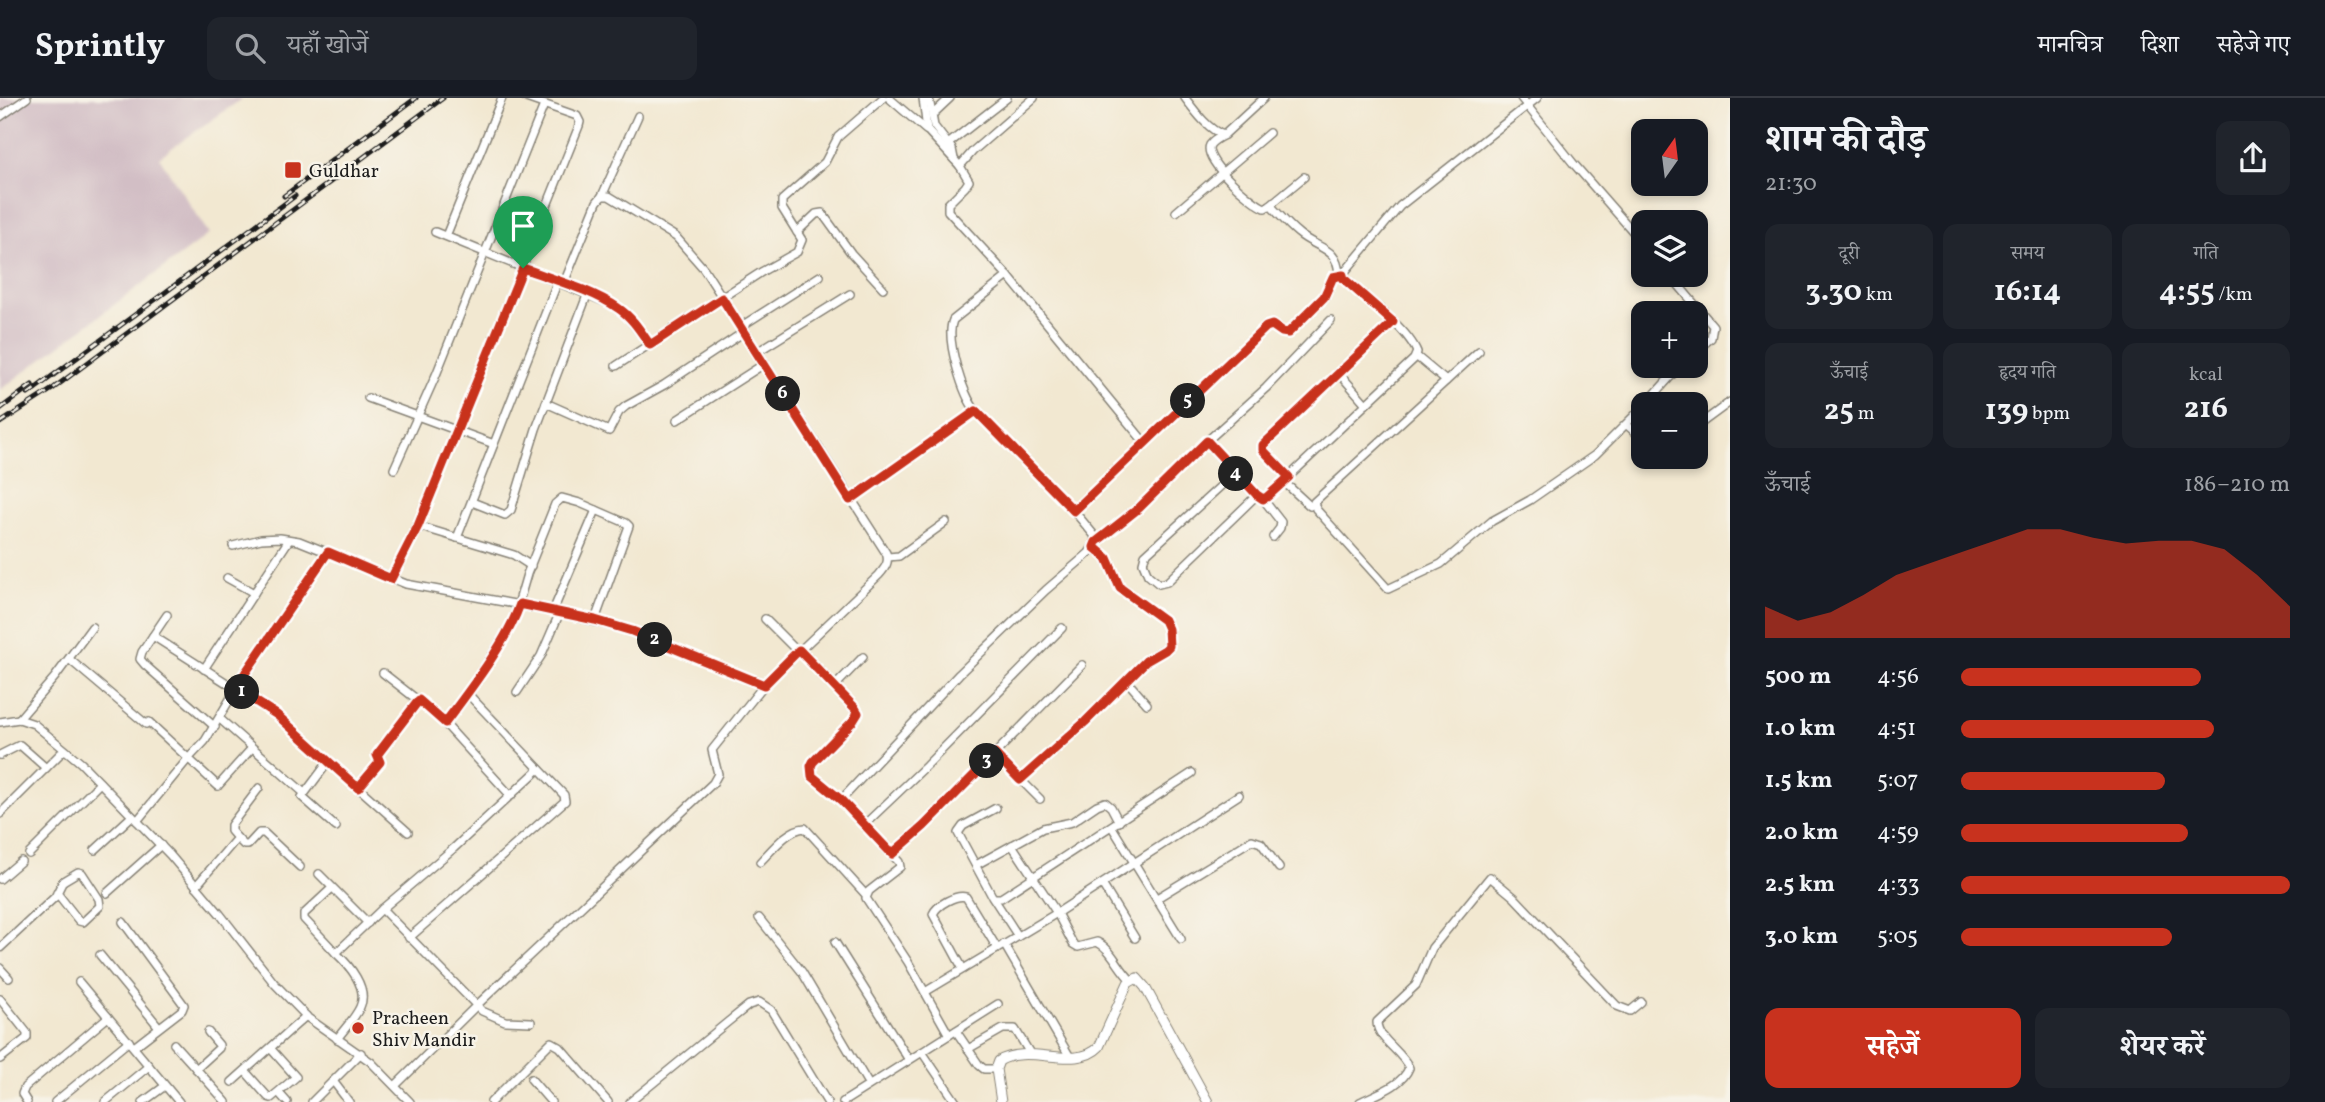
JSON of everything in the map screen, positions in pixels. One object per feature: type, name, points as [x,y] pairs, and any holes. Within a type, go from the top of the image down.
[{"type":"street","points":[[0,117],[26,98]]},
{"type":"street","points":[[446,236],[502,98]]},
{"type":"street","points":[[391,579],[418,526],[580,122],[573,114],[526,98]]},
{"type":"street","points":[[616,366],[797,252],[802,240],[782,208],[782,200],[825,162],[838,137],[883,98]]},
{"type":"street","points":[[889,98],[927,130],[957,163]]},
{"type":"street","points":[[923,98],[927,130]]},
{"type":"street","points":[[929,98],[936,129],[969,181],[948,204],[948,211],[1008,276],[1145,443]]},
{"type":"street","points":[[932,115],[950,98]]},
{"type":"street","points":[[948,144],[1007,98]]},
{"type":"street","points":[[957,163],[1034,98]]},
{"type":"street","points":[[1185,98],[1208,124],[1224,135]]},
{"type":"street","points":[[1264,98],[1211,145],[1209,149],[1212,157],[1243,195],[1263,208],[1304,177]]},
{"type":"street","points":[[1521,98],[1631,229]]},
{"type":"street","points":[[1074,511],[1266,327],[1272,325],[1288,333],[1322,300],[1331,279],[1341,275],[1401,206],[1537,98]]},
{"type":"street","points":[[394,468],[446,351],[544,104]]},
{"type":"street","points":[[457,538],[561,282],[638,116]]},
{"type":"street","points":[[1176,212],[1269,133]]},
{"type":"street","points":[[396,1085],[713,783],[718,774],[712,750],[764,685],[885,569],[888,557],[705,269],[676,237],[609,196],[602,196]]},
{"type":"street","points":[[1270,205],[1300,235],[1333,255],[1344,279],[1393,322],[1415,346],[1416,356],[1446,381]]},
{"type":"street","points":[[797,232],[816,214],[822,213],[851,253],[883,288]]},
{"type":"street","points":[[435,232],[619,308],[650,345]]},
{"type":"street","points":[[546,403],[609,431],[619,412],[626,406],[664,384],[820,276]]},
{"type":"street","points":[[1008,276],[951,324],[952,342],[968,401],[1074,511],[1094,535],[1095,545],[1107,558],[1120,588],[1161,616],[1168,629],[1169,642],[1167,648],[1149,658],[1085,722],[1020,780]]},
{"type":"street","points":[[1680,287],[1692,301]]},
{"type":"street","points":[[472,502],[500,513],[509,513],[546,403],[588,293]]},
{"type":"street","points":[[757,352],[850,293]]},
{"type":"street","points":[[841,800],[959,674],[1272,382],[1331,320]]},
{"type":"street","points":[[1708,320],[1714,333],[1708,341]]},
{"type":"street","points":[[1310,506],[1286,480],[1263,450],[1263,445],[1393,322]]},
{"type":"street","points":[[1479,351],[1314,502],[1316,509],[1388,589],[1441,564],[1492,521],[1530,500],[1601,450],[1631,420]]},
{"type":"street","points":[[1235,473],[1145,555],[1143,563],[1151,579],[1159,584],[1167,582],[1260,497],[1286,480],[1416,356]]},
{"type":"street","points":[[677,421],[764,364]]},
{"type":"street","points":[[1339,373],[1366,404]]},
{"type":"street","points":[[1656,392],[1668,378]]},
{"type":"street","points":[[368,398],[494,444]]},
{"type":"street","points":[[1708,418],[1730,402]]},
{"type":"street","points":[[850,500],[976,411]]},
{"type":"street","points":[[1626,425],[1631,429]]},
{"type":"street","points":[[1207,441],[1281,522],[1273,537]]},
{"type":"street","points":[[445,723],[513,622],[531,566],[558,500],[566,498],[596,509],[626,523],[629,528],[595,620]]},
{"type":"street","points":[[517,692],[541,656],[596,509]]},
{"type":"street","points":[[888,557],[899,556],[946,522]]},
{"type":"street","points":[[418,526],[514,555],[531,566]]},
{"type":"street","points":[[233,546],[261,540],[299,541],[391,579],[557,611],[632,631],[764,685]]},
{"type":"street","points":[[204,669],[289,540]]},
{"type":"street","points":[[95,850],[134,818],[205,741],[220,719],[235,688],[328,552]]},
{"type":"street","points":[[227,578],[254,593]]},
{"type":"street","points":[[167,615],[142,652],[142,662],[215,727]]},
{"type":"street","points":[[765,620],[855,708],[857,717],[813,762],[811,771],[817,782],[841,800],[899,862],[900,867],[866,895]]},
{"type":"street","points":[[19,719],[92,627]]},
{"type":"street","points":[[864,825],[1062,628]]},
{"type":"street","points":[[153,636],[277,715],[408,832]]},
{"type":"street","points":[[835,686],[863,657]]},
{"type":"street","points":[[69,659],[218,786],[252,748]]},
{"type":"street","points":[[892,854],[924,826],[1082,665]]},
{"type":"street","points":[[383,673],[445,723],[511,796]]},
{"type":"street","points":[[1126,680],[1147,704]]},
{"type":"street","points":[[410,939],[565,801],[564,795],[467,694]]},
{"type":"street","points":[[358,788],[380,762],[377,755],[419,700]]},
{"type":"street","points":[[0,722],[19,719],[34,724],[100,783],[161,845],[274,983],[306,1016],[361,1054],[396,1085],[410,1102]]},
{"type":"street","points":[[220,719],[303,792]]},
{"type":"street","points":[[0,755],[20,745],[46,768]]},
{"type":"street","points":[[0,814],[64,750]]},
{"type":"street","points":[[995,754],[1040,799]]},
{"type":"street","points":[[328,761],[303,792],[302,797],[336,827]]},
{"type":"street","points":[[337,953],[382,909],[454,848],[539,769]]},
{"type":"street","points":[[995,898],[1001,898],[1033,878],[1192,773]]},
{"type":"street","points":[[29,855],[100,783]]},
{"type":"street","points":[[259,788],[230,825],[231,831],[244,845],[248,845],[260,832],[264,833],[300,867]]},
{"type":"street","points":[[925,992],[1057,913],[1239,795]]},
{"type":"street","points":[[976,864],[1043,828],[1072,822],[1105,802],[1111,807],[1115,825],[1134,862],[1181,939]]},
{"type":"street","points":[[996,808],[958,831],[1018,936]]},
{"type":"street","points":[[760,862],[792,832],[805,828],[866,895],[867,902],[953,1033],[984,1069],[996,1069]]},
{"type":"street","points":[[197,886],[237,838]]},
{"type":"street","points":[[1157,898],[1252,841],[1261,843],[1279,867]]},
{"type":"street","points":[[107,893],[161,845]]},
{"type":"street","points":[[1012,845],[1057,913],[1073,944],[1079,947],[1093,942],[1104,945],[1131,980]]},
{"type":"street","points":[[0,878],[21,861]]},
{"type":"street","points":[[0,948],[57,893],[63,881],[78,872],[82,873],[99,899],[100,906],[83,922],[79,921],[57,893]]},
{"type":"street","points":[[319,874],[368,923]]},
{"type":"street","points":[[1360,1102],[1397,1083],[1407,1074],[1409,1068],[1406,1060],[1378,1029],[1377,1022],[1416,985],[1432,948],[1490,877],[1514,897],[1617,1006],[1630,1011],[1642,1002]]},
{"type":"street","points":[[1102,884],[1135,937]]},
{"type":"street","points":[[332,888],[304,915],[304,919],[337,953],[360,984],[360,1007],[337,1038]]},
{"type":"street","points":[[963,969],[933,914],[935,909],[959,896],[966,897],[1001,946],[1070,1057]]},
{"type":"street","points":[[382,909],[476,1006],[492,1017],[505,1021],[531,1022]]},
{"type":"street","points":[[759,918],[802,972],[869,1085]]},
{"type":"street","points":[[55,1102],[182,1010],[184,1005],[123,922]]},
{"type":"street","points":[[835,942],[909,1060]]},
{"type":"street","points":[[100,955],[159,1027]]},
{"type":"street","points":[[0,968],[9,978]]},
{"type":"street","points":[[1002,1102],[996,1069],[999,1061],[1007,1057],[1031,1055],[1070,1057],[1090,1054],[1099,1047],[1118,1001],[1131,980],[1136,978],[1145,987],[1208,1102]]},
{"type":"street","points":[[79,982],[179,1102]]},
{"type":"street","points":[[0,999],[27,1033],[27,1038],[0,1059]]},
{"type":"street","points":[[630,1102],[729,1021],[759,1002],[771,1010],[827,1102]]},
{"type":"street","points":[[843,1102],[998,1004]]},
{"type":"street","points":[[232,1082],[306,1016]]},
{"type":"street","points":[[27,1102],[22,1094],[25,1087],[108,1017]]},
{"type":"street","points":[[968,1049],[1009,1028],[1015,1029],[1031,1055]]},
{"type":"street","points":[[196,1069],[219,1048],[208,1032]]},
{"type":"street","points":[[491,1102],[551,1042],[560,1047],[608,1102]]},
{"type":"street","points":[[174,1044],[226,1102]]},
{"type":"street","points":[[245,1071],[268,1097],[279,1093],[296,1077],[271,1049]]},
{"type":"street","points":[[922,1052],[956,1102]]},
{"type":"street","points":[[312,1102],[361,1054]]},
{"type":"street","points":[[105,1102],[149,1066]]},
{"type":"street","points":[[531,1079],[551,1102]]},
{"type":"street","points":[[333,1081],[349,1102]]},
{"type":"street","points":[[143,1102],[165,1086]]},
{"type":"street","points":[[279,1093],[287,1102]]},
{"type":"street","points":[[210,1102],[219,1095]]},
{"type":"shaded area","points":[[0,98],[243,98],[159,157],[209,234],[0,390]]},
{"type":"railway","points":[[284,196],[416,98]]},
{"type":"railway","points":[[0,423],[51,390],[443,98]]},
{"type":"railway","points":[[28,394],[295,196]]},
{"type":"railway","points":[[0,409],[32,385]]},
{"type":"place","name":"Guldhar","points":[[293,170]]},
{"type":"place","name":"Pracheen Shiv Mandir","points":[[358,1028]]},
{"type":"route","points":[[523,268],[619,308],[650,345],[722,298],[850,500],[976,411],[1074,511],[1266,327],[1272,325],[1288,333],[1326,295],[1335,275],[1343,275],[1344,279],[1393,322],[1263,445],[1263,450],[1289,477],[1267,497],[1260,498],[1207,441],[1139,508],[1096,542],[1094,547],[1107,558],[1120,588],[1161,616],[1167,624],[1169,646],[1146,661],[1085,722],[1020,780],[995,754],[924,826],[892,854],[841,800],[812,776],[813,762],[858,713],[799,650],[764,685],[632,631],[520,604],[513,622],[445,723],[419,700],[377,755],[380,762],[358,788],[277,715],[235,688],[328,552],[391,579],[418,526],[523,268]]}]
